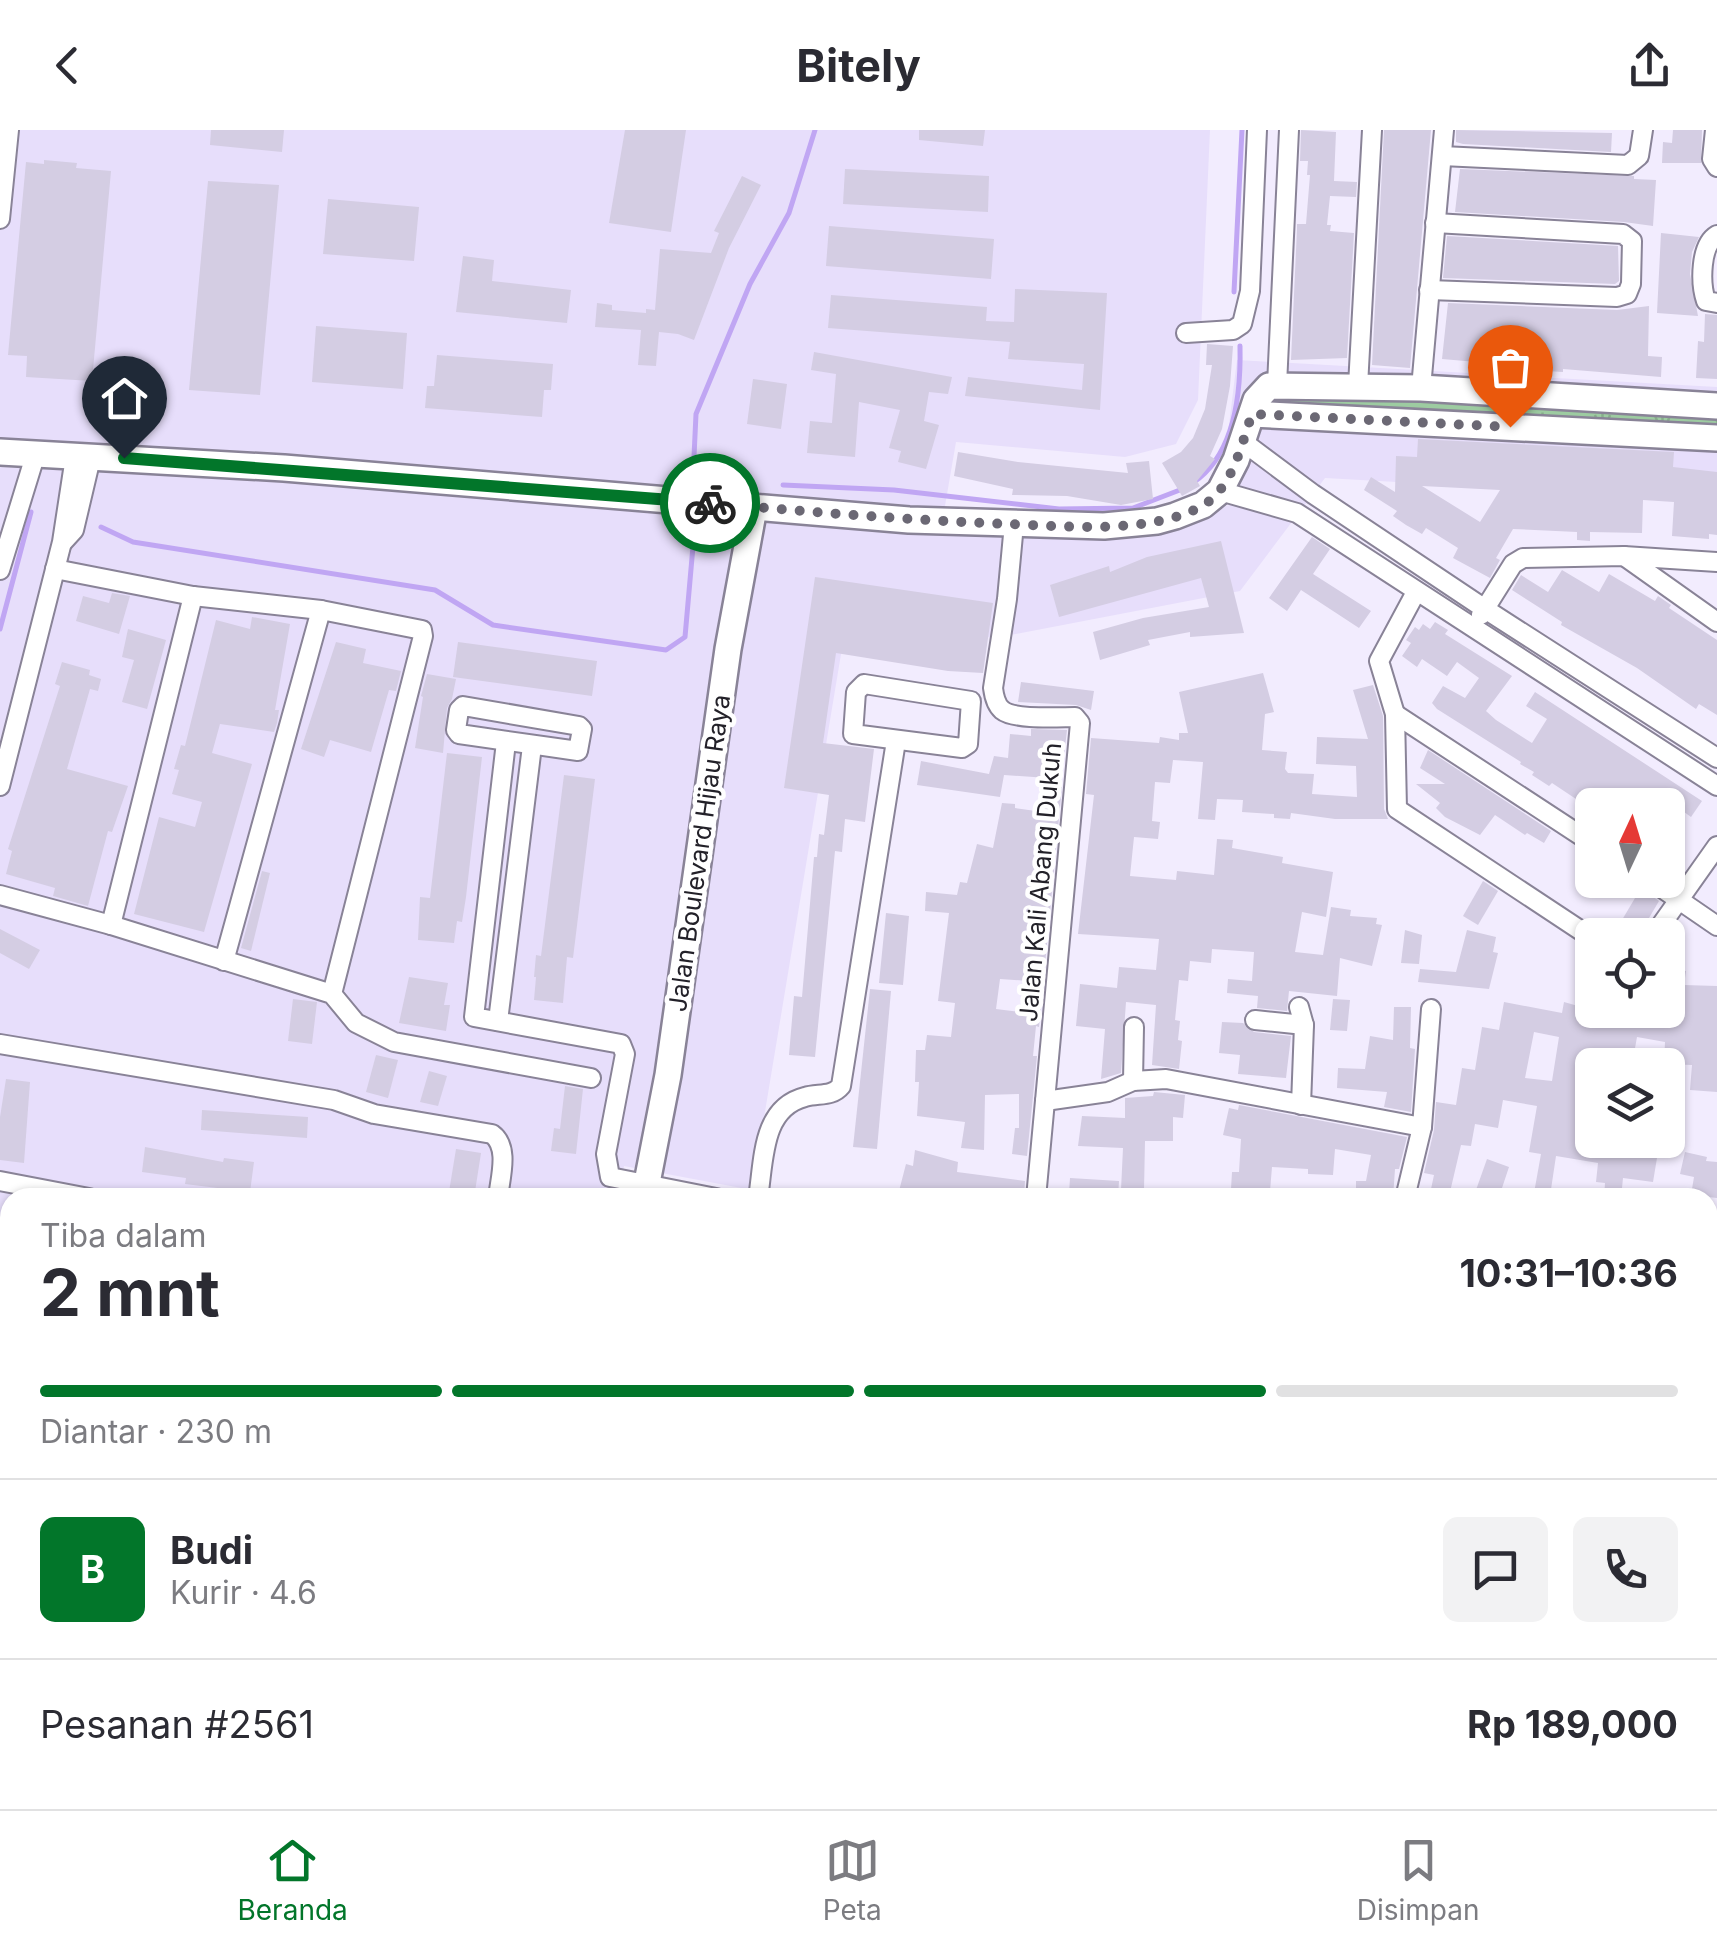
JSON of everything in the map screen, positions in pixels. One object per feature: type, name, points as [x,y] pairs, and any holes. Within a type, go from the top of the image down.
[{"type":"street","points":[[0,219],[4,149],[10,130]]},
{"type":"street","points":[[1186,333],[1233,330],[1242,324],[1247,309],[1257,130]]},
{"type":"street","points":[[1278,385],[1289,130]]},
{"type":"street","points":[[1358,386],[1372,130]]},
{"type":"street","points":[[1421,388],[1444,130]]},
{"type":"street","points":[[1442,156],[1628,165],[1639,156],[1643,130]]},
{"type":"street","points":[[1715,130],[1712,159],[1717,167]]},
{"type":"street","points":[[1428,290],[1616,297],[1627,294],[1631,284],[1633,247],[1628,236],[1435,224]]},
{"type":"street","points":[[1717,235],[1706,248],[1703,290],[1706,300],[1717,304]]},
{"type":"street","points":[[0,452],[284,468],[908,520],[1104,526],[1157,521],[1203,505],[1220,491],[1261,392],[1278,385],[1421,388],[1717,406]]},
{"type":"street","points":[[1252,414],[1717,438]]},
{"type":"street","points":[[1242,441],[1485,609],[1717,758]]},
{"type":"street","points":[[0,570],[34,456]]},
{"type":"street","points":[[0,786],[83,457]]},
{"type":"street","points":[[1220,491],[1297,513],[1717,786]]},
{"type":"street","points":[[1297,513],[1314,494]]},
{"type":"street","name":"Jalan Boulevard Hijau Raya","points":[[646,1188],[668,1074],[728,649],[754,508]]},
{"type":"street","name":"Jalan Kali Abang Dukuh","points":[[1014,524],[993,688],[995,700],[999,708],[1010,714],[1076,717],[1080,721],[1037,1188]]},
{"type":"street","points":[[1624,556],[1717,622]]},
{"type":"street","points":[[1473,628],[1513,564],[1523,558],[1624,556],[1717,562]]},
{"type":"street","points":[[55,569],[193,596],[321,610],[418,628],[423,636],[332,994]]},
{"type":"street","points":[[1416,592],[1379,660],[1394,714],[1395,804],[1399,813],[1575,927]]},
{"type":"street","points":[[111,925],[193,596]]},
{"type":"street","points":[[224,960],[321,610]]},
{"type":"street","points":[[861,685],[972,703],[966,747],[896,741],[852,733],[856,692],[861,685]]},
{"type":"street","points":[[1601,711],[1615,690]]},
{"type":"street","points":[[460,707],[582,727],[576,752],[532,746],[458,733],[460,707]]},
{"type":"street","points":[[1394,714],[1575,832]]},
{"type":"street","points":[[760,1188],[774,1118],[798,1099],[833,1093],[842,1086],[896,741]]},
{"type":"street","points":[[506,742],[474,1014],[477,1019],[621,1044],[625,1054],[606,1167],[610,1177],[636,1188]]},
{"type":"street","points":[[498,1021],[532,746]]},
{"type":"street","points":[[1666,918],[1717,846]]},
{"type":"street","points":[[0,895],[332,994],[356,1024],[394,1042],[591,1078]]},
{"type":"street","points":[[1679,899],[1717,926]]},
{"type":"street","points":[[1407,1188],[1422,1127],[1432,1009]]},
{"type":"street","points":[[1255,1020],[1302,1016],[1302,1105]]},
{"type":"street","points":[[1133,1081],[1134,1027]]},
{"type":"street","points":[[0,1044],[334,1100],[374,1114],[492,1134],[502,1148],[499,1188]]},
{"type":"street","points":[[1045,1101],[1108,1092],[1133,1081],[1166,1079],[1422,1127]]},
{"type":"street","points":[[0,1181],[37,1188]]},
{"type":"shaded area","points":[[0,130],[1210,130],[1198,400],[1176,444],[1125,457],[956,442],[941,529],[1126,536],[1236,503],[1227,441],[1237,360],[1717,387],[1717,500],[1325,478],[1240,591],[995,638],[847,618],[752,1188],[624,1166],[620,1188],[0,1188]]},
{"type":"green space","points":[[1261,392],[1717,406],[1717,437],[1252,414]]},
{"type":"building","points":[[211,130],[284,130],[282,152],[210,145]]},
{"type":"building","points":[[625,130],[686,130],[671,232],[609,223]]},
{"type":"building","points":[[919,130],[985,130],[983,146],[919,140]]},
{"type":"building","points":[[1301,130],[1336,132],[1334,181],[1357,182],[1356,197],[1330,196],[1327,225],[1331,225],[1330,231],[1354,233],[1347,358],[1291,360],[1297,224],[1306,224],[1310,175],[1308,161],[1300,161]]},
{"type":"building","points":[[1384,130],[1431,130],[1410,368],[1372,365]]},
{"type":"building","points":[[1456,130],[1612,133],[1611,152],[1463,144],[1456,142]]},
{"type":"building","points":[[1673,130],[1702,130],[1701,163],[1662,163],[1663,142],[1672,143]]},
{"type":"building","points":[[44,160],[111,171],[92,381],[26,377],[27,356],[8,355],[26,162],[44,164]]},
{"type":"building","points":[[845,169],[989,176],[988,212],[843,204]]},
{"type":"building","points":[[1460,169],[1656,180],[1653,226],[1455,212]]},
{"type":"building","points":[[742,176],[761,185],[729,248],[694,340],[659,332],[656,366],[638,365],[641,330],[595,327],[597,303],[612,305],[612,310],[655,310],[660,249],[711,253],[719,233],[714,231]]},
{"type":"building","points":[[208,181],[279,185],[260,395],[189,390]]},
{"type":"building","points":[[328,199],[419,207],[414,261],[323,254]]},
{"type":"building","points":[[829,226],[994,239],[991,279],[826,266]]},
{"type":"building","points":[[1661,233],[1699,237],[1692,252],[1690,274],[1698,316],[1657,313]]},
{"type":"building","points":[[1447,236],[1618,246],[1619,281],[1615,284],[1443,278]]},
{"type":"building","points":[[463,256],[494,260],[492,281],[571,290],[567,323],[456,312]]},
{"type":"building","points":[[1015,289],[1107,293],[1100,410],[965,396],[968,377],[1082,390],[1084,364],[1008,359],[1010,342],[828,328],[831,295],[987,307],[986,321],[1014,322]]},
{"type":"building","points":[[1448,303],[1617,310],[1649,306],[1648,356],[1662,357],[1661,377],[1546,371],[1442,359]]},
{"type":"building","points":[[1705,314],[1717,315],[1717,379],[1696,378],[1698,341],[1704,342]]},
{"type":"building","points":[[316,326],[407,333],[403,389],[312,382]]},
{"type":"building","points":[[1207,344],[1233,346],[1230,386],[1222,429],[1210,456],[1215,459],[1197,481],[1200,486],[1182,496],[1162,463],[1181,452],[1193,438],[1205,409],[1212,365],[1206,365]]},
{"type":"building","points":[[814,352],[952,377],[948,394],[929,392],[924,421],[939,425],[926,469],[898,462],[901,451],[889,448],[900,410],[859,402],[855,457],[807,453],[810,421],[832,423],[836,374],[811,370]]},
{"type":"building","points":[[437,355],[553,364],[551,390],[544,390],[542,417],[425,408],[427,386],[434,386]]},
{"type":"building","points":[[753,379],[787,384],[781,429],[747,424]]},
{"type":"building","points":[[1418,439],[1674,452],[1673,467],[1717,472],[1717,535],[1709,534],[1709,539],[1672,536],[1674,502],[1643,500],[1642,533],[1590,532],[1590,541],[1577,540],[1577,532],[1513,529],[1496,558],[1500,560],[1490,578],[1453,558],[1458,548],[1426,528],[1422,534],[1406,525],[1393,516],[1397,511],[1364,490],[1371,477],[1395,492],[1396,456],[1417,457]],"holes":[[[1422,486],[1500,490],[1480,522]]]},
{"type":"building","points":[[958,452],[1128,473],[1126,463],[1149,461],[1153,499],[1121,505],[1067,496],[1012,495],[1013,489],[954,476]]},
{"type":"building","points":[[1312,537],[1330,549],[1313,574],[1371,611],[1359,628],[1301,590],[1287,611],[1269,598]]},
{"type":"building","points":[[1221,541],[1244,633],[1190,637],[1190,632],[1148,640],[1150,645],[1100,660],[1093,632],[1143,618],[1209,607],[1201,578],[1059,617],[1050,585],[1109,566],[1110,572],[1147,557]]},
{"type":"building","points":[[1562,570],[1599,592],[1609,574],[1655,601],[1658,596],[1671,605],[1669,608],[1717,640],[1717,715],[1699,704],[1696,709],[1512,590],[1521,575],[1548,592]]},
{"type":"building","points":[[815,577],[993,603],[983,673],[836,653],[823,743],[874,749],[865,822],[845,819],[842,852],[835,851],[815,1057],[789,1055],[794,996],[802,997],[814,857],[819,834],[824,835],[829,795],[784,788]]},
{"type":"building","points":[[112,593],[130,596],[119,634],[76,621],[83,596],[109,603]]},
{"type":"building","points":[[252,617],[290,624],[275,710],[279,710],[274,732],[220,724],[212,753],[252,764],[204,932],[134,914],[159,817],[195,827],[202,802],[172,794],[179,770],[174,769],[181,745],[185,746],[216,620],[250,629]]},
{"type":"building","points":[[1435,622],[1448,630],[1445,634],[1512,676],[1486,711],[1532,743],[1547,719],[1526,706],[1535,692],[1682,788],[1575,788],[1575,798],[1552,783],[1549,786],[1521,762],[1432,703],[1443,686],[1465,698],[1479,678],[1457,662],[1447,676],[1422,659],[1417,667],[1402,656],[1415,627],[1419,630],[1423,624],[1430,629]]},
{"type":"building","points":[[128,629],[166,640],[147,709],[122,702],[134,660],[122,657]]},
{"type":"building","points":[[336,642],[366,649],[363,663],[401,671],[396,691],[389,690],[371,752],[330,740],[324,757],[301,749]]},
{"type":"building","points":[[458,642],[597,661],[592,696],[453,677]]},
{"type":"building","points":[[62,662],[90,670],[89,675],[101,679],[98,691],[90,689],[67,769],[128,786],[112,832],[108,831],[88,906],[53,896],[55,888],[6,874],[12,851],[8,849],[60,686],[55,684]]},
{"type":"building","points":[[1263,673],[1274,712],[1265,714],[1262,750],[1287,752],[1288,773],[1314,774],[1312,794],[1357,797],[1356,766],[1316,764],[1317,737],[1368,739],[1353,690],[1373,685],[1383,716],[1384,809],[1388,819],[1335,819],[1291,813],[1290,819],[1274,818],[1274,814],[1242,812],[1243,800],[1217,799],[1215,820],[1198,819],[1203,762],[1173,760],[1170,783],[1155,782],[1152,821],[1160,822],[1158,839],[1134,837],[1130,876],[1176,880],[1177,871],[1214,875],[1217,839],[1233,840],[1232,848],[1283,857],[1282,863],[1333,872],[1326,917],[1302,912],[1295,952],[1323,955],[1331,907],[1351,910],[1350,916],[1377,918],[1376,924],[1382,925],[1372,966],[1340,958],[1337,996],[1289,991],[1287,1011],[1257,1008],[1258,996],[1227,993],[1228,979],[1252,981],[1254,952],[1212,949],[1211,963],[1190,961],[1188,981],[1179,980],[1175,1020],[1180,1021],[1178,1040],[1182,1041],[1179,1069],[1152,1065],[1156,1005],[1126,1002],[1121,1073],[1101,1079],[1105,1029],[1076,1026],[1080,984],[1117,988],[1119,967],[1156,970],[1159,939],[1078,934],[1094,795],[1086,794],[1091,738],[1159,743],[1160,737],[1179,740],[1179,733],[1188,733],[1179,692]]},
{"type":"building","points":[[427,674],[456,679],[447,708],[443,753],[415,748]]},
{"type":"building","points":[[1021,682],[1094,691],[1091,710],[1076,705],[1018,702]]},
{"type":"building","points":[[1031,729],[1067,730],[1064,756],[1050,754],[1048,778],[1004,775],[1000,797],[917,785],[921,761],[989,774],[994,756],[1008,758],[1010,734],[1031,736]]},
{"type":"building","points":[[1428,750],[1551,831],[1544,843],[1495,815],[1480,835],[1445,817],[1436,808],[1440,803],[1416,784],[1445,784],[1420,768]]},
{"type":"building","points":[[447,753],[482,757],[466,897],[454,943],[418,940],[420,897],[430,898]]},
{"type":"building","points":[[564,775],[595,779],[573,958],[567,957],[563,1003],[534,1000],[534,977],[536,955],[541,956]]},
{"type":"building","points":[[1046,785],[1062,787],[1033,1056],[1037,1056],[1027,1156],[1012,1154],[1015,1128],[1019,1128],[1019,1094],[985,1095],[984,1150],[961,1148],[965,1122],[917,1116],[916,1050],[925,1050],[927,1035],[951,1037],[955,1003],[938,1001],[949,913],[925,911],[926,892],[957,895],[960,882],[967,883],[977,844],[993,848],[1002,803],[1043,812]],"holes":[[[1000,979],[1029,981],[1027,1013],[996,1009]]]},
{"type":"building","points":[[1685,790],[1702,801],[1691,817],[1685,813]]},
{"type":"building","points":[[262,871],[270,873],[251,951],[241,948]]},
{"type":"building","points":[[1483,881],[1498,891],[1478,925],[1463,916]]},
{"type":"building","points":[[1635,898],[1659,901],[1649,918],[1623,918]]},
{"type":"building","points":[[886,913],[909,916],[903,985],[879,983]]},
{"type":"building","points":[[0,929],[40,950],[29,969],[0,953]]},
{"type":"building","points":[[1405,930],[1422,935],[1419,964],[1401,963]]},
{"type":"building","points":[[1467,930],[1496,937],[1493,952],[1498,953],[1489,989],[1418,982],[1420,969],[1456,972]]},
{"type":"building","points":[[409,977],[448,983],[444,1005],[450,1005],[446,1031],[399,1023]]},
{"type":"building","points":[[1685,985],[1717,986],[1717,1092],[1690,1090],[1692,1065],[1685,1065],[1685,1048],[1665,1048],[1665,1042],[1637,1037],[1635,1048],[1575,1048],[1575,1158],[1657,1158],[1653,1182],[1623,1178],[1622,1188],[1605,1188],[1605,1183],[1596,1182],[1598,1163],[1556,1156],[1551,1188],[1535,1188],[1541,1154],[1529,1152],[1537,1106],[1503,1100],[1498,1128],[1475,1124],[1471,1146],[1461,1145],[1451,1188],[1431,1188],[1434,1175],[1424,1173],[1436,1102],[1456,1105],[1462,1068],[1475,1070],[1482,1027],[1499,1030],[1504,1002],[1562,1013],[1564,1002],[1575,1005],[1575,1028],[1685,1028]],"holes":[[[1534,1032],[1559,1037],[1552,1081],[1525,1078]]]},
{"type":"building","points":[[870,989],[891,991],[877,1149],[853,1147]]},
{"type":"building","points":[[293,999],[317,1002],[312,1044],[288,1041]]},
{"type":"building","points":[[1333,999],[1350,1000],[1347,1031],[1330,1030]]},
{"type":"building","points":[[1394,1007],[1411,1007],[1410,1048],[1415,1049],[1411,1112],[1384,1107],[1387,1092],[1337,1088],[1338,1068],[1365,1069],[1370,1036],[1393,1040]]},
{"type":"building","points":[[1222,1022],[1243,1023],[1254,1032],[1291,1036],[1286,1078],[1238,1074],[1240,1055],[1219,1053]]},
{"type":"building","points":[[376,1055],[398,1060],[388,1098],[366,1092]]},
{"type":"building","points":[[429,1071],[447,1076],[438,1106],[420,1102]]},
{"type":"building","points":[[6,1079],[30,1082],[24,1163],[0,1160],[0,1117]]},
{"type":"building","points":[[565,1086],[583,1089],[576,1154],[551,1151],[554,1128],[560,1129]]},
{"type":"building","points":[[1154,1092],[1185,1095],[1183,1118],[1173,1117],[1173,1141],[1145,1141],[1144,1188],[1121,1188],[1123,1148],[1078,1146],[1082,1116],[1125,1118],[1125,1098],[1153,1096]]},
{"type":"building","points":[[1239,1105],[1407,1137],[1399,1169],[1395,1169],[1394,1188],[1356,1188],[1356,1181],[1366,1181],[1371,1155],[1335,1149],[1333,1175],[1272,1167],[1270,1188],[1231,1188],[1232,1172],[1239,1172],[1241,1139],[1223,1135],[1229,1108],[1238,1110]]},
{"type":"building","points":[[202,1110],[308,1117],[307,1138],[201,1130]]},
{"type":"building","points":[[145,1147],[223,1162],[224,1158],[254,1162],[251,1188],[185,1184],[186,1178],[142,1172]]},
{"type":"building","points":[[456,1149],[481,1153],[476,1188],[450,1188]]},
{"type":"building","points":[[915,1150],[958,1162],[957,1172],[1025,1181],[1025,1188],[900,1188],[906,1164],[913,1166]]},
{"type":"building","points":[[1685,1152],[1717,1162],[1717,1188],[1692,1188],[1694,1177],[1680,1174]]},
{"type":"building","points":[[1487,1159],[1509,1167],[1502,1188],[1477,1188]]},
{"type":"building","points":[[1070,1178],[1119,1181],[1119,1188],[1069,1188]]},
{"type":"waterway","points":[[693,478],[696,414],[750,284],[789,213],[815,130]]},
{"type":"waterway","points":[[1234,292],[1242,130]]},
{"type":"waterway","points":[[1194,482],[1208,470],[1227,439],[1237,402],[1240,346]]},
{"type":"waterway","points":[[783,485],[894,490],[1059,509],[1133,508],[1185,488]]},
{"type":"waterway","points":[[0,629],[31,512]]},
{"type":"waterway","points":[[101,527],[133,542],[435,590],[493,625],[666,650],[685,637],[694,535]]},
{"type":"way so far","points":[[710,503],[932,522],[1104,526],[1157,521],[1203,505],[1220,491],[1252,414],[1510,427]]},
{"type":"route","points":[[124,458],[710,503]]}]
